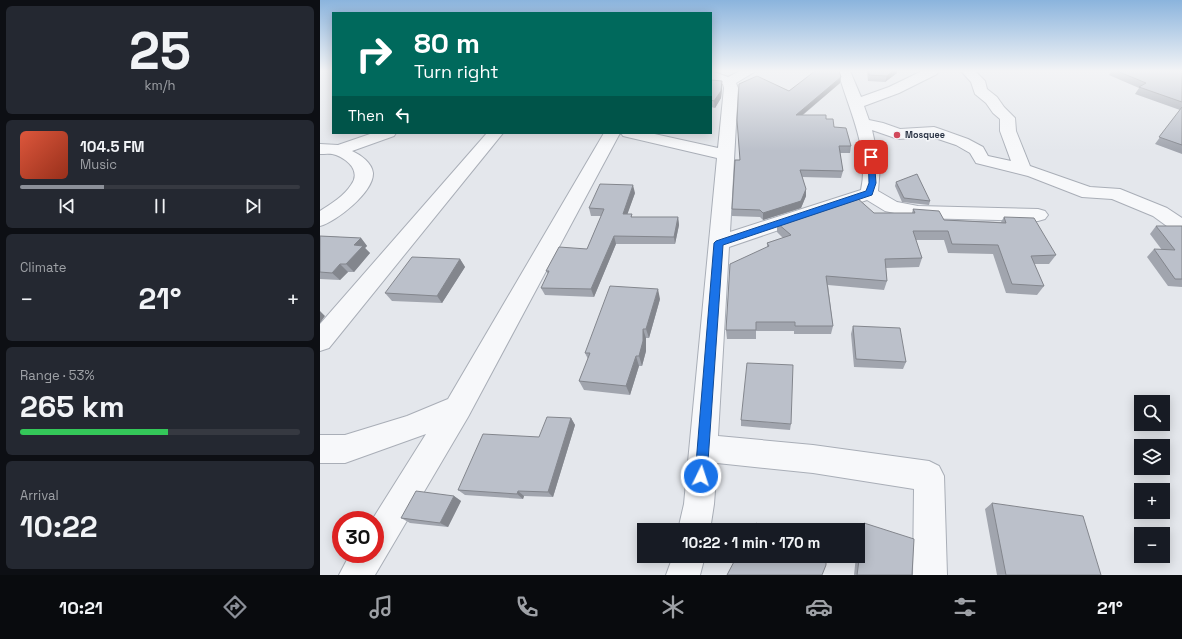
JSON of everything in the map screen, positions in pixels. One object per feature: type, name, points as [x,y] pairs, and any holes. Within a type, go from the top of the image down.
[{"type":"street","points":[[695,523],[699,504],[730,98]]},
{"type":"street","points":[[855,98],[871,157],[873,183],[869,193]]},
{"type":"street","points":[[857,104],[873,98]]},
{"type":"street","points":[[989,98],[998,110],[1007,118],[1008,131],[1023,170]]},
{"type":"street","points":[[862,124],[878,126],[898,134],[934,132],[962,142],[977,150],[982,159],[1023,170],[1088,194],[1114,193],[1160,212],[1182,227]]},
{"type":"street","points":[[320,149],[339,150],[385,134]]},
{"type":"street","points":[[320,341],[494,134]]},
{"type":"street","points":[[384,529],[458,408],[611,134]]},
{"type":"street","points":[[633,134],[725,155]]},
{"type":"street","points":[[320,220],[355,193],[362,184],[365,175],[360,164],[339,150]]},
{"type":"street","points":[[718,243],[869,193],[892,207],[918,212],[1038,215]]},
{"type":"street","points":[[320,449],[345,449],[407,429],[458,408]]},
{"type":"street","points":[[703,448],[812,459],[928,476],[930,575]]},
{"type":"street","points":[[356,575],[363,563]]},
{"type":"street","points":[[683,575],[687,563]]},
{"type":"building","points":[[738,98],[816,98],[796,115],[826,115],[826,119],[833,119],[834,127],[846,128],[851,146],[839,146],[843,171],[800,170],[806,189],[801,201],[763,213],[760,210],[732,209],[735,160],[740,160],[737,120]]},
{"type":"building","points":[[1170,98],[1182,98],[1182,102]]},
{"type":"building","points":[[1182,107],[1182,145],[1159,137]]},
{"type":"building","points":[[917,174],[930,201],[904,198],[896,182]]},
{"type":"building","points":[[600,184],[633,185],[623,214],[632,214],[631,217],[678,217],[674,237],[614,236],[591,289],[541,288],[549,271],[546,271],[559,247],[587,249],[604,209],[589,208]]},
{"type":"building","points":[[856,197],[874,213],[915,213],[913,209],[939,211],[944,220],[1006,223],[1004,217],[1034,218],[1056,255],[1031,256],[1044,286],[1012,284],[998,245],[952,244],[948,231],[913,231],[922,258],[885,259],[887,281],[826,276],[833,326],[795,326],[795,322],[756,322],[756,330],[726,330],[730,264],[769,246],[767,243],[791,235],[777,223]]},
{"type":"building","points":[[1156,226],[1182,226],[1182,279],[1175,279],[1154,249],[1175,250]]},
{"type":"building","points":[[320,236],[361,238],[354,245],[363,246],[346,264],[340,264],[332,273],[320,272]]},
{"type":"building","points":[[412,257],[460,259],[437,296],[385,293]]},
{"type":"building","points":[[610,286],[658,289],[646,329],[643,329],[643,341],[639,356],[636,356],[626,386],[579,381],[590,353],[585,353]]},
{"type":"building","points":[[853,326],[900,328],[906,362],[856,359]]},
{"type":"building","points":[[747,363],[793,365],[791,424],[741,420]]},
{"type":"building","points":[[547,417],[571,418],[548,492],[518,491],[517,494],[458,490],[483,434],[539,437]]},
{"type":"building","points":[[416,491],[454,496],[440,523],[401,518]]},
{"type":"building","points":[[992,503],[1083,516],[1101,575],[1006,575]]},
{"type":"building","points":[[865,523],[914,539],[912,575],[857,575],[859,563],[865,563]]},
{"type":"building","points":[[733,563],[826,563],[822,575],[727,575]]},
{"type":"place","name":"Mosquee","points":[[897,135]]},
{"type":"route","points":[[701,476],[718,243],[850,198],[869,193],[873,183],[871,157]]}]
